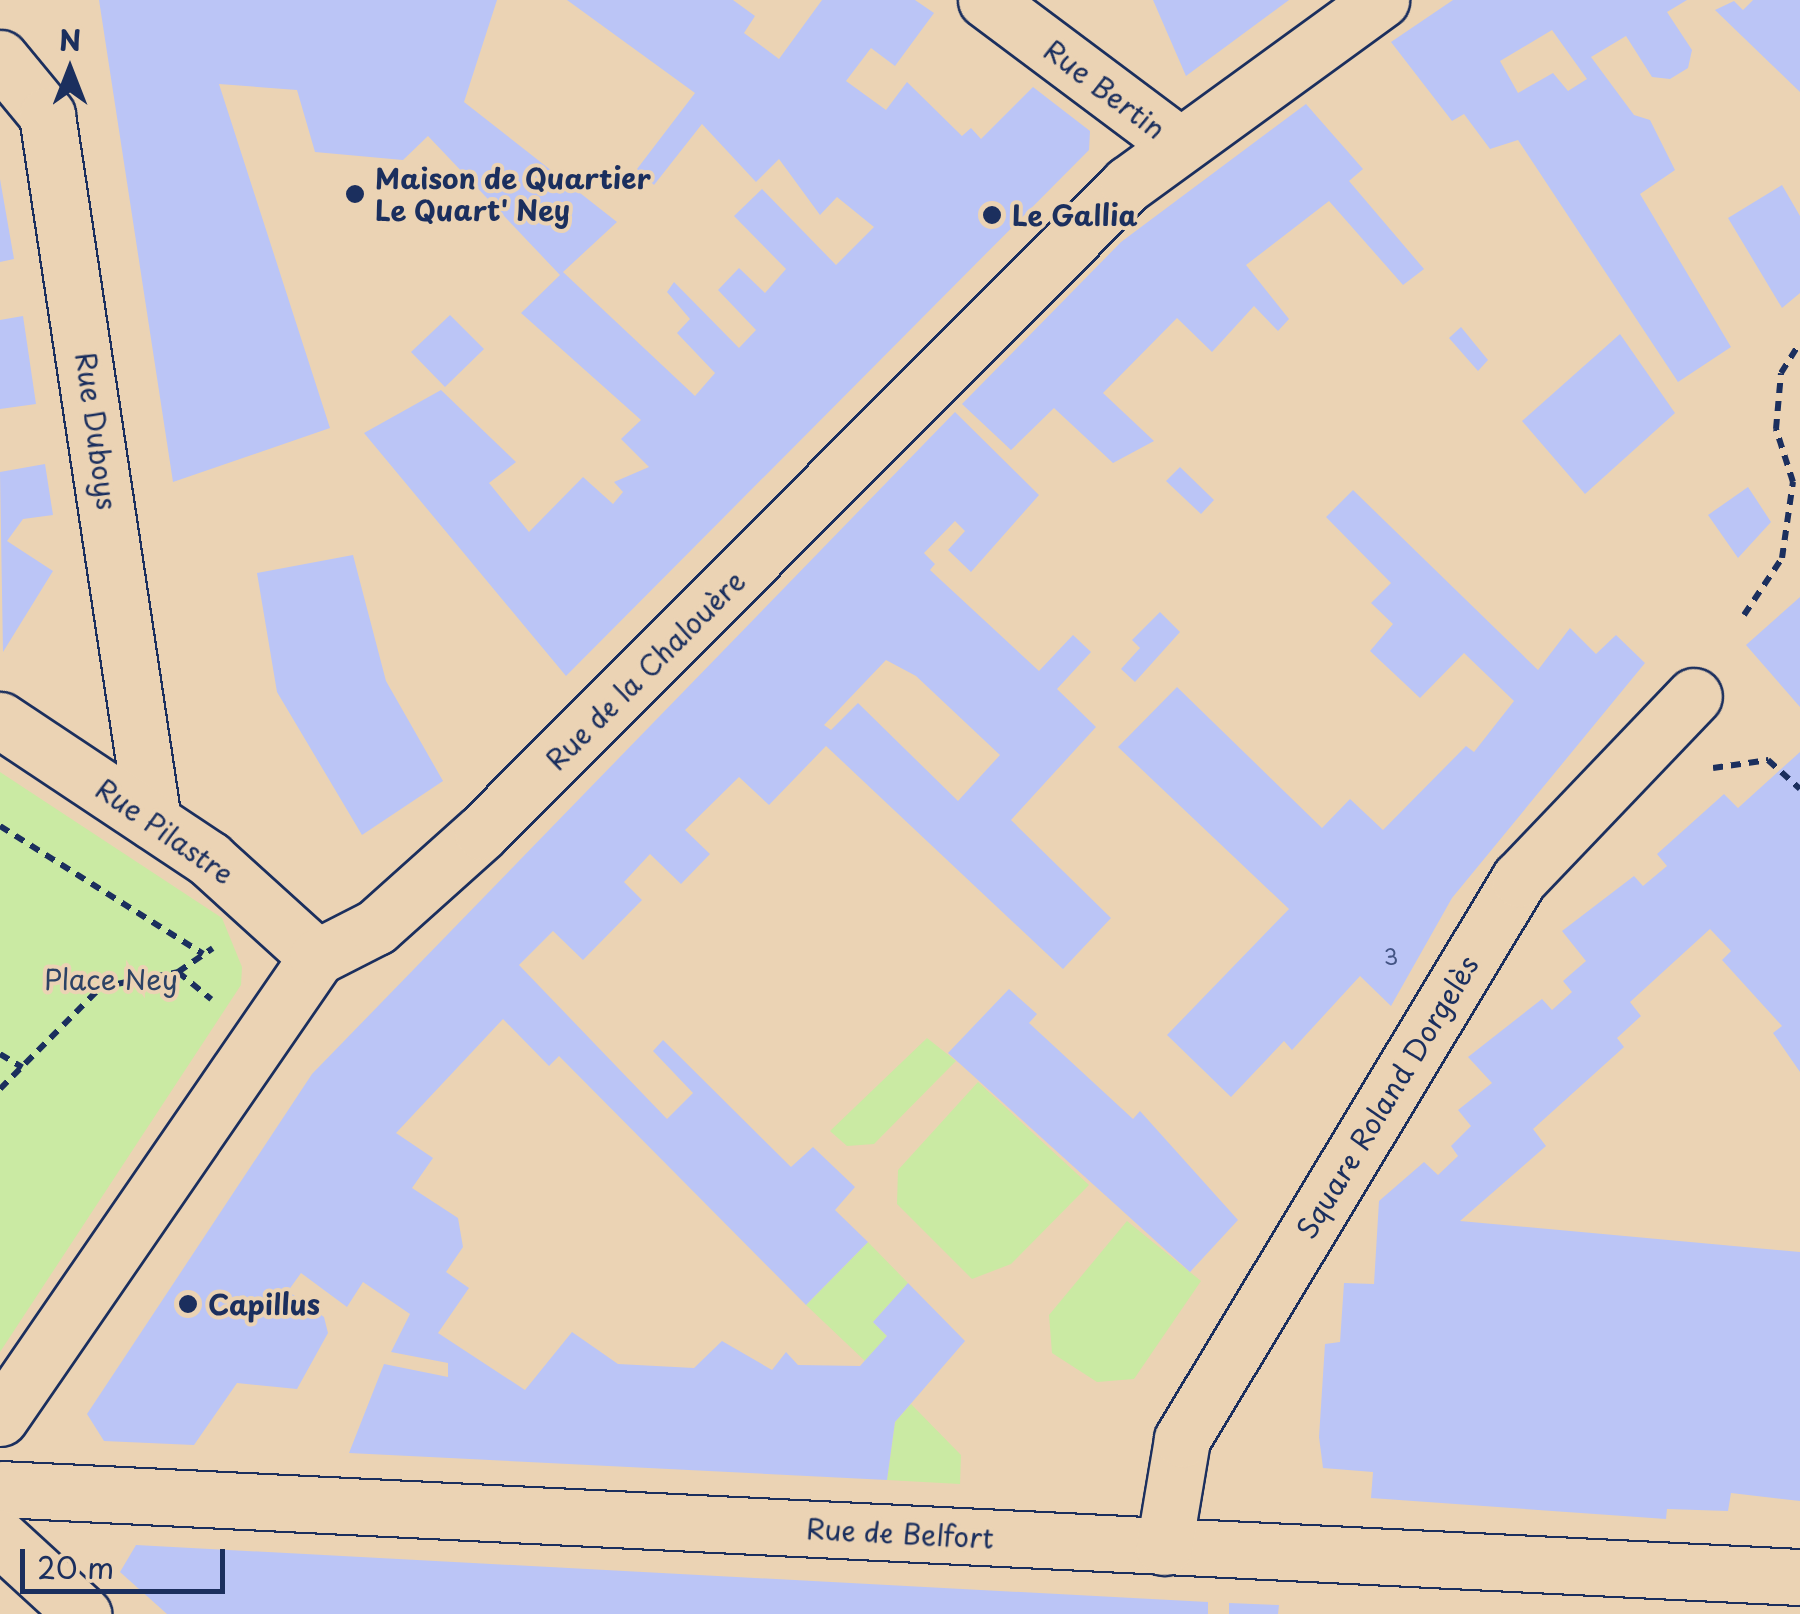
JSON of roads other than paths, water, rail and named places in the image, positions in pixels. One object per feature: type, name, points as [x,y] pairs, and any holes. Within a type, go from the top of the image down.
[{"type":"street","name":"Rue Bertin","points":[[986,0],[1176,142]]},
{"type":"street","name":"Rue de la Chalouère","points":[[0,1418],[317,957],[376,927],[494,819],[1176,142],[1380,0]]},
{"type":"street","name":"Rue Duboys","points":[[0,58],[33,87],[50,128],[153,821]]},
{"type":"street","name":"Square Roland Dorgelès","points":[[1164,1547],[1182,1439],[1519,879],[1694,696]]},
{"type":"street","name":"Rue Pilastre","points":[[0,720],[153,821],[277,912],[317,957]]},
{"type":"street","name":"Rue de Belfort","points":[[0,1489],[1800,1577]]},
{"type":"street","points":[[0,1538],[83,1614]]},
{"type":"place","name":"Maison de Quartier Le Quart' Ney","points":[[355,194]]},
{"type":"place","name":"Le Gallia","points":[[992,215]]},
{"type":"place","name":"Capillus","points":[[188,1304]]},
{"type":"park label","name":"Place Ney","points":[[111,979]]}]
